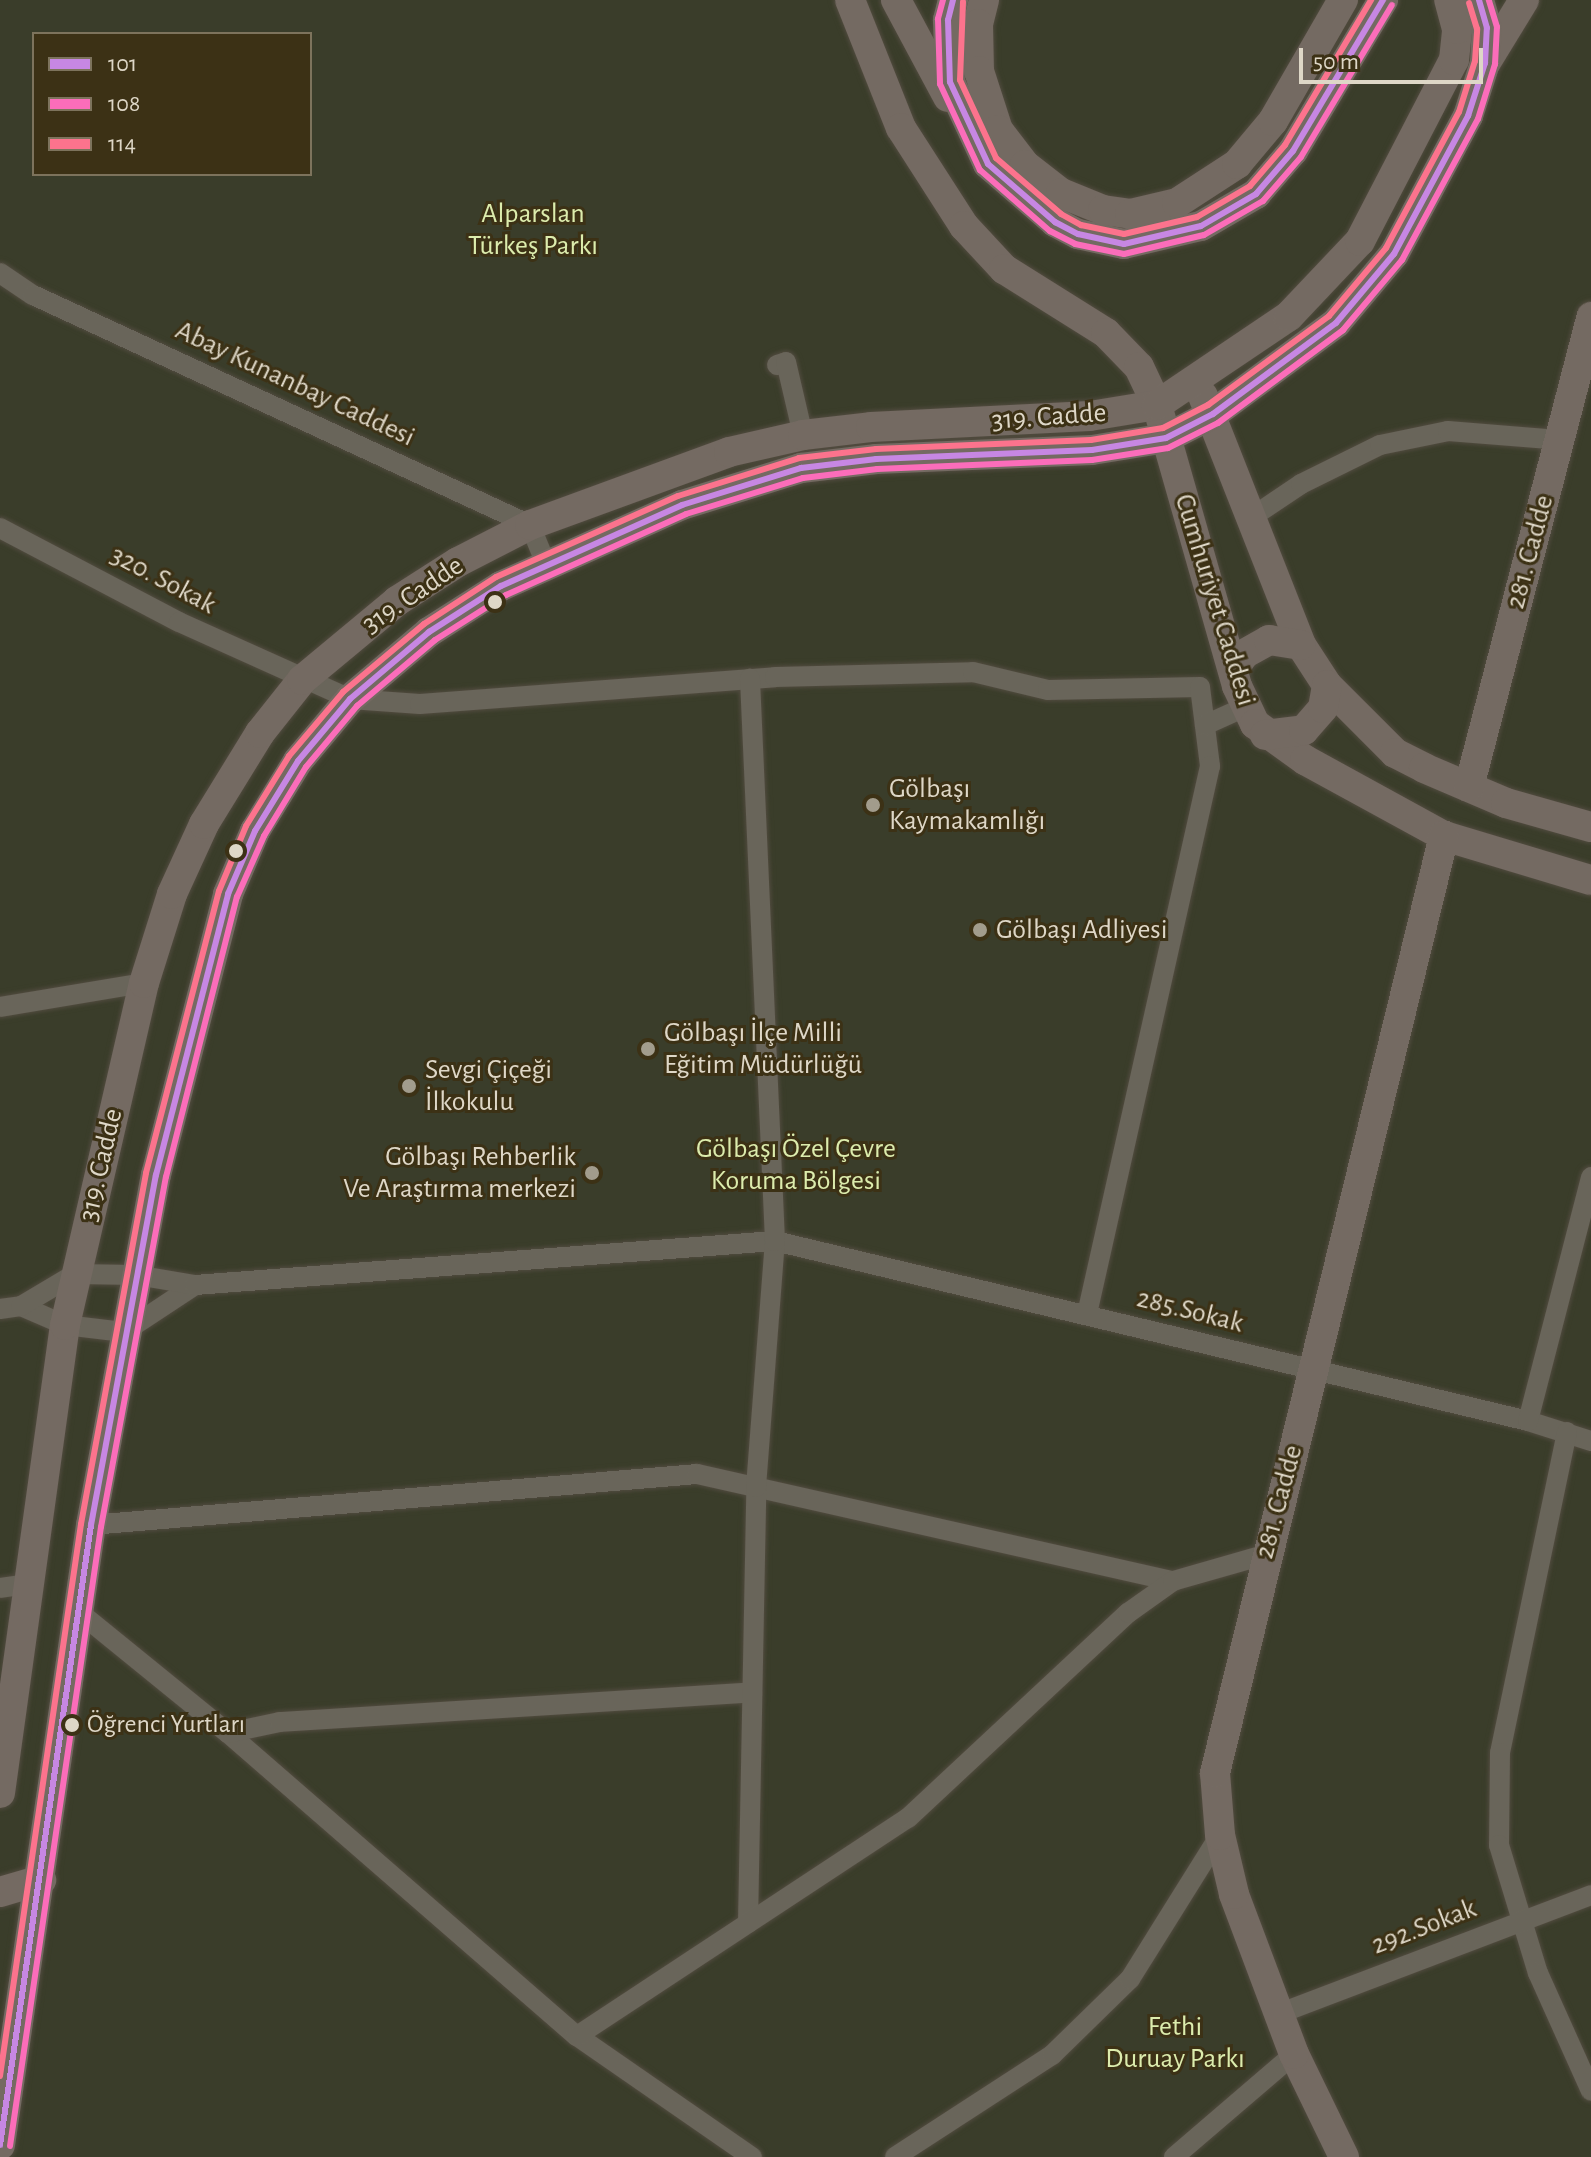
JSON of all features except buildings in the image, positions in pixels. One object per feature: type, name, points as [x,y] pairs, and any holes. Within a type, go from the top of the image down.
[{"type":"street","name":"Cumhuriyet Caddesi","points":[[850,0],[901,128],[938,192],[1004,269],[1116,342],[1139,367],[1157,405],[1245,707],[1265,735],[1444,836],[1591,880]]},
{"type":"street","points":[[896,0],[937,85],[958,108],[988,164],[1055,222],[1078,234],[1124,244],[1176,235],[1226,214],[1256,194],[1278,171],[1383,0]]},
{"type":"street","points":[[953,0],[948,50],[958,108]]},
{"type":"street","points":[[984,0],[978,24],[979,71],[998,130],[1025,165],[1061,193],[1094,208],[1130,214],[1177,203],[1237,164],[1273,121],[1343,0]]},
{"type":"street","name":"319. Cadde","points":[[0,2145],[91,1525],[136,1275],[187,1041],[228,894],[255,831],[298,761],[350,699],[429,632],[501,586],[682,505],[801,468],[876,459],[1092,450],[1166,438],[1213,414],[1301,354],[1381,274],[1468,116],[1485,63],[1524,0]]},
{"type":"street","name":"319. Cadde","points":[[1461,4],[1487,28],[1485,63]]},
{"type":"street","name":"319. Cadde","points":[[0,1793],[14,1586],[75,1274],[144,983],[172,894],[204,824],[260,733],[302,680],[397,601],[458,562],[530,525],[729,452],[803,435],[1090,416],[1157,405],[1289,316],[1360,241],[1388,196],[1454,60],[1461,4]]},
{"type":"street","name":"Abay Kunanbay Caddesi","points":[[0,273],[33,295],[530,525]]},
{"type":"street","name":"281. Cadde","points":[[1469,787],[1591,317]]},
{"type":"street","points":[[777,365],[786,362],[803,435]]},
{"type":"street","name":"Cumhuriyet Caddesi","points":[[1194,381],[1213,414],[1249,519],[1301,645],[1327,685],[1395,753],[1469,787],[1591,827]]},
{"type":"street","points":[[1249,519],[1301,484],[1380,445],[1448,431],[1559,440]]},
{"type":"street","points":[[530,525],[546,564]]},
{"type":"street","name":"320. Sokak","points":[[0,528],[302,680],[350,699],[420,704],[750,679],[973,672],[1048,690],[1200,687],[1205,725]]},
{"type":"street","points":[[1233,670],[1256,645],[1277,639],[1301,645]]},
{"type":"street","points":[[748,1923],[756,1487],[775,1241],[750,679]]},
{"type":"street","points":[[1265,735],[1304,730],[1323,708],[1327,685]]},
{"type":"street","points":[[1087,1314],[1210,766],[1205,725],[1245,707]]},
{"type":"street","name":"281. Cadde","points":[[1344,2157],[1294,2054],[1234,1894],[1220,1835],[1215,1773],[1264,1555],[1315,1370],[1444,836]]},
{"type":"street","points":[[0,1007],[144,983]]},
{"type":"street","points":[[1528,1421],[1591,1177]]},
{"type":"street","name":"285.Sokak","points":[[75,1274],[136,1275],[195,1285],[775,1241],[1528,1421],[1591,1441]]},
{"type":"street","points":[[0,1309],[21,1306],[75,1274]]},
{"type":"street","points":[[21,1306],[65,1325],[124,1332],[195,1285]]},
{"type":"street","points":[[1567,1432],[1500,1753],[1499,1845],[1538,1973],[1591,2091]]},
{"type":"street","points":[[91,1525],[697,1474],[1173,1581]]},
{"type":"street","points":[[577,2036],[908,1818],[1128,1613],[1173,1581],[1264,1555]]},
{"type":"street","points":[[79,1612],[228,1733],[577,2036],[752,2157]]},
{"type":"street","points":[[228,1733],[280,1722],[752,1692]]},
{"type":"street","points":[[895,2157],[1052,2055],[1130,1979],[1220,1835]]},
{"type":"street","points":[[0,1892],[41,1880]]},
{"type":"street","name":"292.Sokak","points":[[1278,2014],[1591,1895]]},
{"type":"street","points":[[1174,2157],[1294,2054]]},
{"type":"green space","name":"Gölbaşı Özel Çevre Koruma Bölgesi","points":[[0,0],[1591,0],[1591,2157],[0,2157]]},
{"type":"transit line","name":"108","points":[[943,0],[938,19],[940,84],[980,170],[1050,231],[1075,244],[1124,254],[1204,235],[1263,201],[1301,157],[1392,5]]},
{"type":"transit line","name":"101","points":[[953,0],[948,20],[950,82],[988,164],[1055,222],[1078,234],[1124,244],[1201,226],[1256,194],[1293,151],[1383,0]]},
{"type":"transit line","name":"114","points":[[963,2],[960,80],[996,158],[1061,214],[1081,225],[1124,234],[1197,217],[1250,186],[1285,145],[1371,0]]},
{"type":"transit line","name":"101","points":[[0,2145],[91,1525],[156,1175],[228,894],[255,831],[298,761],[350,699],[429,632],[501,586],[682,505],[801,468],[876,459],[1092,450],[1166,438],[1213,414],[1336,323],[1394,254],[1468,116],[1485,63],[1487,28],[1479,0]]},
{"type":"transit line","name":"108","points":[[10,2146],[101,1527],[166,1177],[237,897],[264,836],[306,767],[357,706],[435,640],[506,595],[686,514],[803,478],[877,469],[1092,460],[1168,448],[1218,423],[1343,330],[1402,260],[1478,119],[1495,64],[1497,27],[1489,0]]},
{"type":"transit line","name":"114","points":[[0,2076],[81,1524],[146,1173],[219,891],[246,826],[289,756],[343,692],[424,624],[496,577],[678,496],[799,458],[876,449],[1091,440],[1163,428],[1208,405],[1329,316],[1386,248],[1459,112],[1475,61],[1477,29],[1469,3]]},
{"type":"place","name":"Gölbaşı Kaymakamlığı","points":[[873,805]]},
{"type":"place","name":"Gölbaşı Adliyesi","points":[[980,930]]},
{"type":"place","name":"Gölbaşı İlçe Milli Eğitim Müdürlüğü","points":[[648,1049]]},
{"type":"place","name":"Sevgi Çiçeği İlkokulu","points":[[409,1086]]},
{"type":"place","name":"Gölbaşı Rehberlik Ve Araştırma merkezi","points":[[592,1173]]},
{"type":"place","name":"Öğrenci Yurtları","points":[[72,1725]]},
{"type":"park label","name":"Alparslan Türkeş Parkı","points":[[533,230]]},
{"type":"park label","name":"Fethi Duruay Parkı","points":[[1175,2043]]}]
